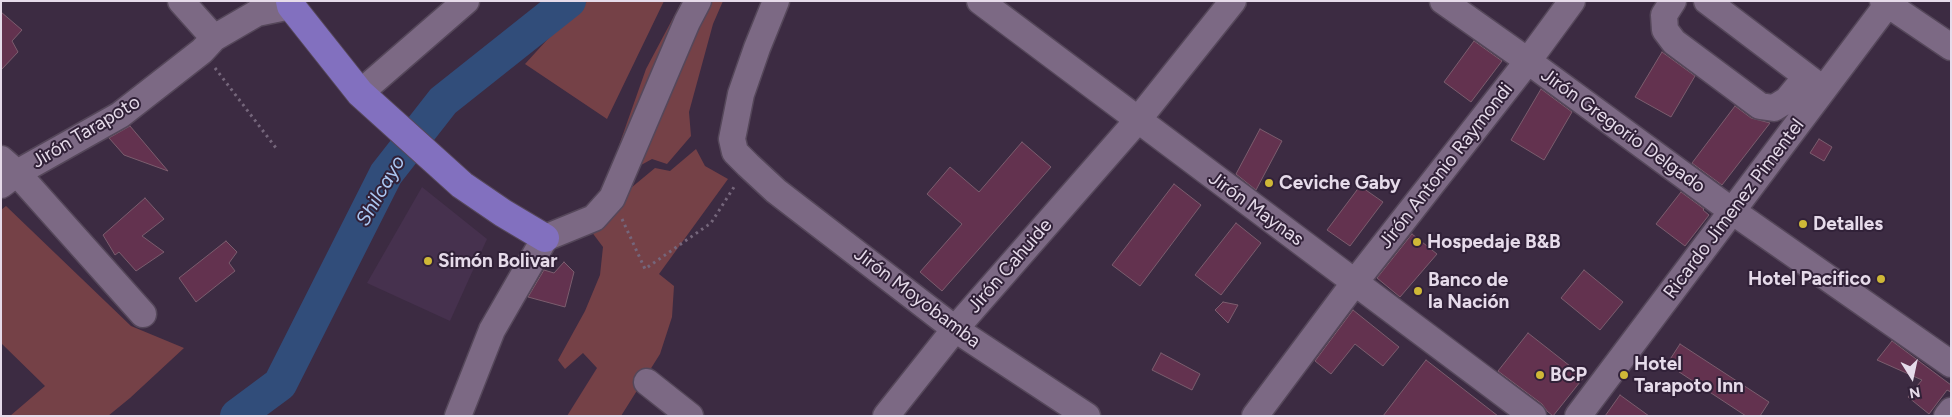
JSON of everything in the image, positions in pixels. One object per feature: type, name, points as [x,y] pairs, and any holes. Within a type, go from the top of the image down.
[{"type":"main road","points":[[291,3],[360,94],[462,185],[503,213],[545,238]]},
{"type":"street","points":[[181,1],[208,45]]},
{"type":"street","points":[[360,94],[466,1]]},
{"type":"street","points":[[458,416],[492,330],[545,238],[594,218],[612,198],[698,1]]},
{"type":"street","name":"Jirón Moyobamba","points":[[776,1],[741,94],[732,139],[735,152],[776,191],[955,329],[1087,416]]},
{"type":"street","name":"Jirón Maynas","points":[[980,1],[1137,121],[1356,282],[1533,416]]},
{"type":"street","name":"Jirón Cahuide","points":[[886,416],[955,329],[1137,121],[1233,1]]},
{"type":"street","name":"Jirón Gregorio Delgado","points":[[1443,1],[1732,211],[1951,364]]},
{"type":"street","name":"Jirón Antonio Raymondi","points":[[1255,416],[1572,1]]},
{"type":"street","points":[[1673,1],[1664,15],[1664,22],[1665,30],[1674,42],[1760,106],[1774,108],[1815,83],[1707,1]]},
{"type":"street","points":[[1887,2],[1951,47]]},
{"type":"street","name":"Ricardo Jimenez Pimentel","points":[[1578,416],[1732,211],[1815,83],[1887,2]]},
{"type":"street","name":"Jirón Tarapoto","points":[[6,172],[120,115],[208,45],[257,12],[291,3]]},
{"type":"street","points":[[6,172],[143,314]]},
{"type":"street","points":[[647,382],[690,416]]},
{"type":"street","points":[[1947,416],[1951,411]]},
{"type":"path","points":[[208,45],[276,148]]},
{"type":"path","points":[[612,198],[645,269],[711,223],[740,178]]},
{"type":"shaded area","points":[[588,1],[664,1],[607,119],[525,64],[567,18]]},
{"type":"shaded area","points":[[682,1],[723,1],[713,24],[689,112],[691,136],[667,164],[652,159],[605,185],[646,69]]},
{"type":"shaded area","points":[[696,149],[705,166],[728,179],[659,274],[674,286],[672,317],[660,354],[621,416],[567,416],[597,368],[583,353],[565,369],[558,360],[585,311],[600,275],[603,247],[588,227],[614,202],[655,168],[670,171]]},
{"type":"shaded area","name":"Simón Bolivar","points":[[422,187],[487,239],[450,321],[367,283]]},
{"type":"shaded area","points":[[6,206],[131,326],[184,348],[108,416],[10,416],[45,386],[1,343],[1,210]]},
{"type":"building","points":[[1,12],[22,30],[12,41],[18,52],[1,70]]},
{"type":"building","points":[[1474,41],[1502,61],[1471,102],[1444,82]]},
{"type":"building","points":[[1662,52],[1695,76],[1671,117],[1635,97]]},
{"type":"building","points":[[1541,89],[1572,112],[1544,160],[1511,140]]},
{"type":"building","points":[[1735,106],[1751,118],[1770,123],[1722,185],[1692,163]]},
{"type":"building","points":[[130,126],[168,171],[124,155],[109,138]]},
{"type":"building","points":[[1260,129],[1282,141],[1256,190],[1236,174]]},
{"type":"building","points":[[1819,139],[1832,147],[1824,161],[1810,153]]},
{"type":"building","points":[[1022,142],[1051,167],[942,291],[920,272],[962,224],[927,194],[950,167],[979,192]]},
{"type":"building","points":[[1174,184],[1201,205],[1140,286],[1112,265]]},
{"type":"building","points":[[1360,186],[1383,202],[1350,246],[1327,230]]},
{"type":"building","points":[[1681,192],[1709,215],[1685,246],[1656,224]]},
{"type":"building","points":[[145,198],[164,219],[142,236],[164,252],[136,271],[119,252],[115,255],[103,235]]},
{"type":"building","points":[[1236,223],[1261,243],[1221,295],[1195,275]]},
{"type":"building","points":[[1412,234],[1437,254],[1400,297],[1377,278]]},
{"type":"building","points":[[226,241],[237,252],[229,263],[235,271],[196,302],[179,278]]},
{"type":"building","points":[[564,262],[574,272],[565,307],[528,297],[544,270],[554,273]]},
{"type":"building","points":[[1584,270],[1623,302],[1600,330],[1561,298]]},
{"type":"building","points":[[1223,302],[1238,305],[1228,323],[1215,310]]},
{"type":"building","points":[[1353,310],[1399,347],[1383,366],[1355,344],[1331,374],[1315,361]]},
{"type":"building","name":"BCP","points":[[1528,333],[1584,377],[1553,416],[1542,404],[1498,371]]},
{"type":"building","points":[[1892,341],[1951,385],[1951,392],[1947,390],[1929,414],[1908,397],[1922,380],[1877,360]]},
{"type":"building","points":[[1680,344],[1769,402],[1760,416],[1746,416],[1667,364]]},
{"type":"building","points":[[1161,353],[1200,374],[1192,390],[1152,370]]},
{"type":"building","points":[[1426,360],[1498,416],[1383,416]]},
{"type":"building","points":[[1620,395],[1649,416],[1605,416]]},
{"type":"waterway","name":"Shilcayo","points":[[237,416],[280,384],[386,174],[443,101],[569,1]]},
{"type":"place","name":"Ceviche Gaby","points":[[1269,183]]},
{"type":"place","name":"Detalles","points":[[1803,224]]},
{"type":"place","name":"Hospedaje B&B","points":[[1417,242]]},
{"type":"place","name":"Simón Bolivar","points":[[428,261]]},
{"type":"place","name":"Hotel Pacifico","points":[[1881,279]]},
{"type":"place","name":"Banco de la Nación","points":[[1418,291]]},
{"type":"place","name":"BCP","points":[[1540,375]]},
{"type":"place","name":"Hotel Tarapoto Inn","points":[[1624,375]]}]
